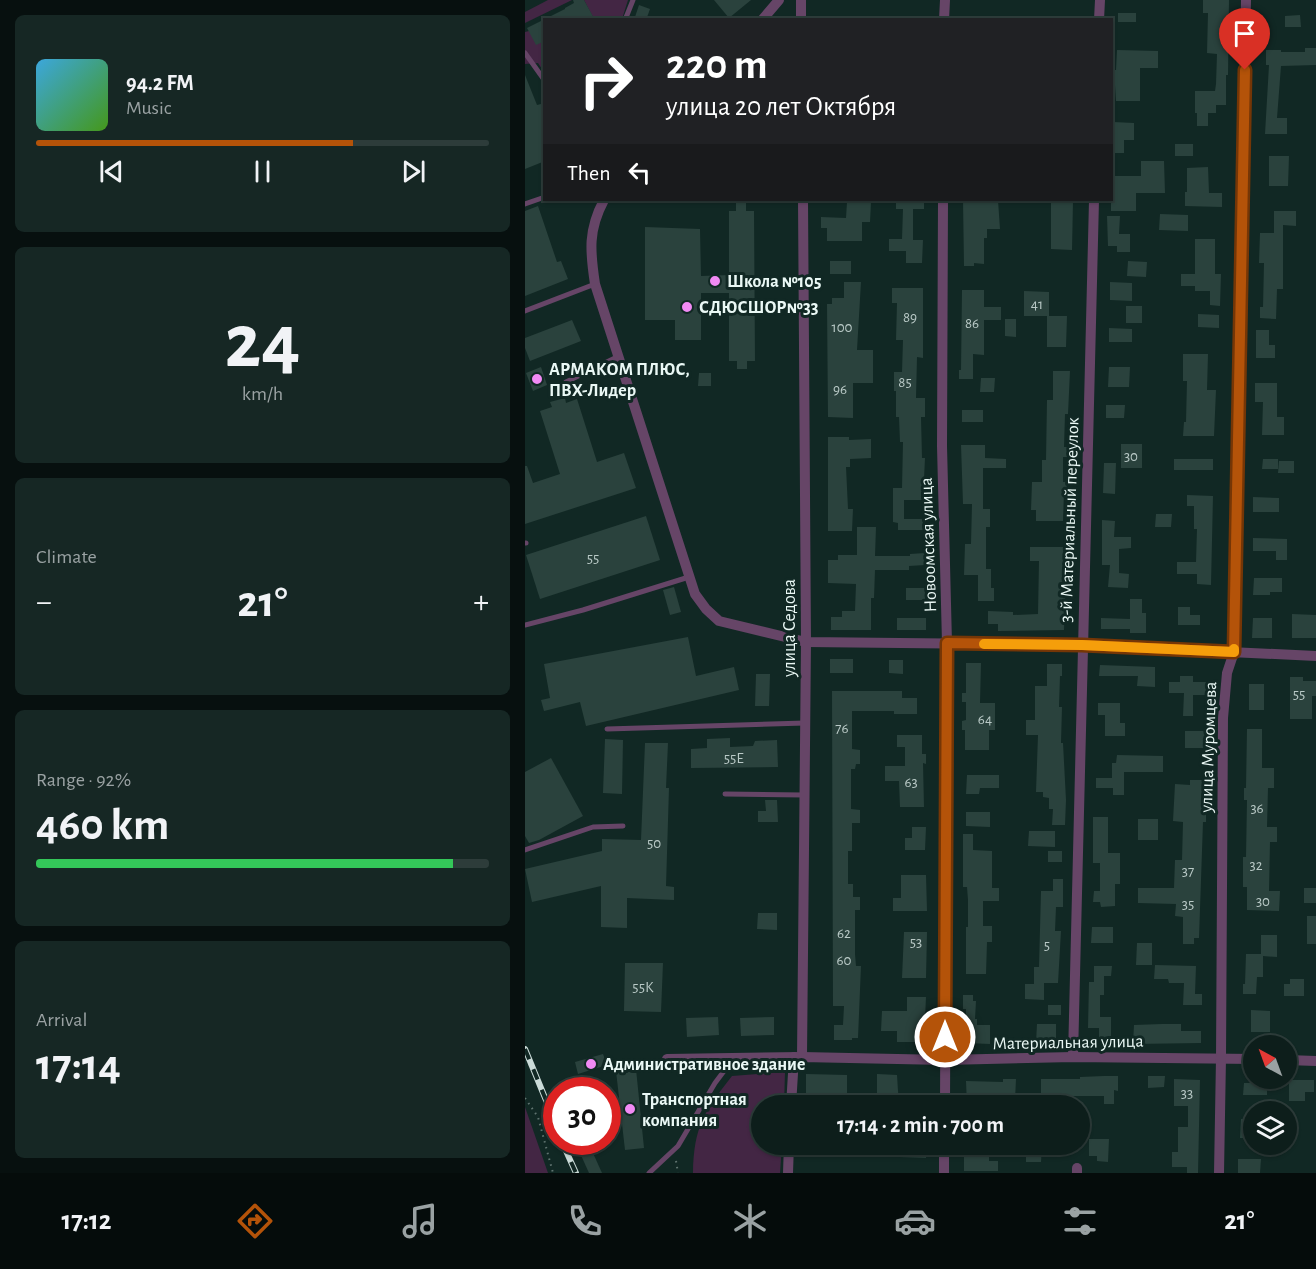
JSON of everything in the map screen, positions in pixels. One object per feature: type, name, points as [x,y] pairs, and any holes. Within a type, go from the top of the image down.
[{"type":"street","points":[[764,18],[780,0]]},
{"type":"street","points":[[801,0],[801,18]]},
{"type":"street","points":[[944,18],[945,0]]},
{"type":"street","points":[[1099,18],[1100,0]]},
{"type":"street","name":"улица Муромцева","points":[[1219,1173],[1223,718],[1227,673],[1234,652],[1246,0]]},
{"type":"street","points":[[603,201],[596,215],[590,237],[595,284],[695,594],[719,621],[806,642],[1082,645],[1316,656]]},
{"type":"street","name":"улица Седова","points":[[793,1095],[798,1057],[806,642],[803,201]]},
{"type":"street","name":"Новоомская улица","points":[[943,201],[942,446],[947,643],[945,1095]]},
{"type":"street","name":"3-й Материальный переулок","points":[[1073,1058],[1094,201]]},
{"type":"street","name":"Материальная улица","points":[[667,1059],[798,1057],[945,1060],[1243,1059]]},
{"type":"street","points":[[1297,1060],[1316,1061]]},
{"type":"street","points":[[788,1173],[789,1155]]},
{"type":"street","points":[[944,1155],[944,1173]]},
{"type":"lane","points":[[626,18],[633,0]]},
{"type":"lane","points":[[525,53],[543,78]]},
{"type":"lane","points":[[525,204],[543,198]]},
{"type":"lane","points":[[525,311],[595,284]]},
{"type":"lane","points":[[566,382],[617,357]]},
{"type":"lane","points":[[525,625],[583,610],[689,577]]},
{"type":"lane","points":[[607,729],[805,723]]},
{"type":"lane","points":[[725,794],[804,795]]},
{"type":"lane","points":[[525,850],[593,827],[623,826]]},
{"type":"lane","points":[[649,1173],[674,1151],[715,1083],[734,1058]]},
{"type":"path","points":[[525,1054],[531,1069]]},
{"type":"path","points":[[525,1098],[538,1117],[553,1173]]},
{"type":"path","points":[[674,1151],[678,1173]]},
{"type":"shaded area","points":[[548,0],[572,0],[525,23],[525,12]]},
{"type":"shaded area","points":[[584,0],[628,0],[622,18],[591,18],[593,17]]},
{"type":"shaded area","points":[[529,31],[543,40],[543,70],[538,63],[525,64],[525,32]]},
{"type":"shaded area","points":[[785,1072],[784,1095],[751,1095],[751,1155],[781,1155],[780,1173],[693,1173],[698,1131],[702,1120],[732,1076]]},
{"type":"shaded area","points":[[525,1107],[548,1173],[525,1173]]},
{"type":"building","points":[[573,0],[584,0],[594,18],[547,18],[565,9],[574,3]]},
{"type":"building","points":[[714,0],[751,0],[729,18]]},
{"type":"building","points":[[1203,0],[1229,0],[1228,75],[1226,75],[1226,105],[1216,105],[1216,113],[1208,113],[1208,126],[1197,126],[1195,91],[1215,91],[1216,84],[1217,54],[1207,53],[1208,13],[1203,13]]},
{"type":"building","points":[[639,5],[650,9],[647,18],[635,18]]},
{"type":"building","points":[[1118,13],[1136,13],[1136,22],[1118,22]]},
{"type":"building","points":[[1300,15],[1301,27],[1285,27],[1285,16]]},
{"type":"building","points":[[543,20],[543,42],[536,45],[527,28]]},
{"type":"building","points":[[1305,48],[1316,48],[1316,65],[1281,66],[1277,118],[1287,118],[1287,134],[1265,134],[1269,65],[1266,65],[1266,50],[1305,52]]},
{"type":"building","points":[[1117,50],[1158,51],[1158,68],[1140,68],[1140,101],[1116,101],[1114,70],[1116,70]]},
{"type":"building","points":[[525,75],[537,105],[541,104],[543,108],[543,162],[525,169]]},
{"type":"building","points":[[1113,122],[1134,123],[1134,140],[1124,140],[1124,153],[1113,153]]},
{"type":"building","points":[[1175,144],[1193,144],[1193,156],[1175,156]]},
{"type":"building","points":[[1269,156],[1289,156],[1288,186],[1269,186]]},
{"type":"building","points":[[1141,161],[1164,161],[1165,193],[1136,193],[1136,211],[1111,211],[1113,176],[1141,176]]},
{"type":"building","points":[[1208,167],[1209,193],[1222,193],[1222,207],[1185,206],[1187,168]]},
{"type":"building","points":[[896,201],[924,201],[924,209],[913,209],[913,240],[923,240],[922,263],[906,263],[906,251],[889,251],[889,239],[902,239],[903,209],[896,209]]},
{"type":"building","points":[[963,201],[998,201],[1000,229],[987,229],[987,238],[984,238],[984,264],[974,263],[974,266],[964,266]]},
{"type":"building","points":[[1051,201],[1073,201],[1072,250],[1051,249]]},
{"type":"building","name":"Школа №105","points":[[736,202],[746,202],[746,211],[754,211],[755,361],[747,361],[747,369],[737,369],[737,361],[729,361],[729,293],[701,293],[701,340],[675,340],[675,320],[645,320],[645,227],[700,229],[701,276],[729,275],[729,211],[736,211]]},
{"type":"building","points":[[847,202],[871,202],[870,222],[862,222],[862,241],[827,241],[827,228],[821,228],[821,217],[846,218]]},
{"type":"building","points":[[538,206],[557,262],[561,261],[568,279],[525,296],[525,211]]},
{"type":"building","points":[[1274,211],[1296,211],[1296,226],[1283,225],[1283,289],[1277,289],[1276,319],[1260,318],[1260,307],[1263,307],[1264,263],[1259,263],[1260,233],[1274,233]]},
{"type":"building","points":[[1160,214],[1188,215],[1188,231],[1159,230]]},
{"type":"building","points":[[1107,216],[1120,216],[1119,234],[1130,234],[1130,252],[1117,252],[1117,246],[1108,246]]},
{"type":"building","points":[[1195,239],[1215,239],[1215,274],[1221,274],[1220,306],[1210,305],[1210,291],[1195,291],[1195,286],[1181,286],[1181,274],[1195,274]]},
{"type":"building","points":[[830,261],[851,261],[851,274],[830,274]]},
{"type":"building","points":[[1128,261],[1147,262],[1146,277],[1127,276]]},
{"type":"building","points":[[844,282],[861,282],[857,350],[873,350],[873,383],[853,383],[853,418],[828,417],[827,304],[832,304],[832,298],[844,298]]},
{"type":"building","points":[[1110,282],[1132,283],[1132,301],[1110,300]]},
{"type":"building","points":[[892,288],[923,288],[923,358],[917,357],[916,398],[925,398],[925,417],[921,417],[922,458],[925,458],[923,500],[904,500],[904,519],[924,519],[924,530],[898,530],[898,523],[893,522],[893,488],[902,488],[903,442],[900,442],[899,417],[896,417],[894,372],[902,372],[903,340],[896,340],[897,303],[892,303]]},
{"type":"building","points":[[962,290],[984,290],[984,307],[1001,307],[1001,320],[984,320],[984,355],[973,354],[973,379],[959,379]]},
{"type":"building","points":[[1024,291],[1049,292],[1049,316],[1067,316],[1066,347],[1047,347],[1047,316],[1024,316]]},
{"type":"building","points":[[1126,306],[1142,306],[1142,323],[1126,323]]},
{"type":"building","points":[[1198,314],[1219,315],[1219,328],[1198,327]]},
{"type":"building","points":[[1005,319],[1016,319],[1016,337],[1005,336]]},
{"type":"building","points":[[572,320],[581,341],[530,361],[525,348],[525,338]]},
{"type":"building","points":[[1109,328],[1132,329],[1132,342],[1109,342]]},
{"type":"building","points":[[1256,330],[1269,330],[1269,345],[1275,345],[1275,358],[1256,358]]},
{"type":"building","points":[[1183,354],[1208,354],[1207,390],[1216,390],[1214,436],[1183,436],[1184,422],[1186,422],[1187,381],[1183,381]]},
{"type":"building","name":"АРМАКОМ ПЛЮС, ПВХ-Лидер","points":[[541,367],[547,385],[533,391],[526,373]]},
{"type":"building","points":[[1109,367],[1130,367],[1129,387],[1108,387]]},
{"type":"building","points":[[1053,371],[1070,371],[1068,414],[1065,414],[1064,447],[1067,447],[1067,457],[1063,457],[1063,482],[1067,482],[1067,491],[1064,491],[1063,521],[1036,521],[1036,510],[1031,510],[1032,482],[1042,482],[1042,460],[1046,460],[1047,400],[1053,400]]},
{"type":"building","points":[[699,373],[711,373],[711,386],[698,386]]},
{"type":"building","points":[[981,378],[995,378],[994,392],[980,392]]},
{"type":"building","points":[[1255,383],[1277,383],[1277,417],[1284,417],[1284,435],[1262,435],[1263,402],[1255,402]]},
{"type":"building","points":[[565,398],[566,403],[577,399],[597,462],[624,453],[636,488],[525,524],[525,466],[527,466],[533,483],[560,474],[540,411],[552,407],[550,402]]},
{"type":"building","points":[[1106,405],[1125,405],[1124,418],[1106,418]]},
{"type":"building","points":[[962,410],[983,410],[983,422],[962,422]]},
{"type":"building","points":[[828,437],[849,437],[849,440],[871,439],[871,458],[850,459],[850,467],[846,467],[848,509],[853,509],[852,531],[828,531]]},
{"type":"building","points":[[1121,444],[1142,444],[1142,468],[1121,468]]},
{"type":"building","points":[[961,445],[985,445],[985,458],[1006,459],[1006,468],[983,468],[983,509],[990,509],[990,527],[986,527],[986,569],[991,569],[994,601],[978,601],[978,575],[964,575],[965,544],[971,544],[972,504],[963,504]]},
{"type":"building","points":[[1174,459],[1213,459],[1213,470],[1174,470]]},
{"type":"building","points":[[1263,459],[1278,459],[1278,469],[1262,469]]},
{"type":"building","points":[[1279,461],[1294,461],[1294,473],[1278,473]]},
{"type":"building","points":[[1104,463],[1116,463],[1115,494],[1103,493]]},
{"type":"building","points":[[1187,495],[1213,496],[1211,585],[1197,584],[1197,574],[1177,574],[1177,562],[1196,562],[1197,529],[1194,529],[1194,506],[1187,506]]},
{"type":"building","points":[[1253,497],[1279,498],[1279,512],[1253,512]]},
{"type":"building","points":[[1156,514],[1172,514],[1171,527],[1155,527]]},
{"type":"building","points":[[646,516],[660,560],[540,599],[526,555]]},
{"type":"building","points":[[1102,520],[1115,521],[1114,537],[1131,537],[1131,548],[1119,549],[1119,573],[1129,574],[1128,588],[1108,587],[1110,565],[1102,565]]},
{"type":"building","points":[[857,527],[876,527],[875,556],[910,556],[910,554],[925,553],[925,565],[909,566],[909,570],[875,570],[874,598],[871,598],[871,630],[831,630],[831,617],[842,617],[842,611],[855,611],[856,584],[828,583],[828,560],[838,560],[838,555],[857,555]]},
{"type":"building","points":[[1253,538],[1287,539],[1287,560],[1276,560],[1276,551],[1253,551]]},
{"type":"building","points":[[1030,547],[1067,547],[1064,630],[998,631],[998,624],[988,624],[988,611],[1013,612],[1013,615],[1038,614],[1039,561],[1030,561]]},
{"type":"building","points":[[1254,578],[1282,578],[1282,592],[1253,595]]},
{"type":"building","points":[[674,587],[681,612],[670,615],[663,590]]},
{"type":"building","points":[[906,588],[926,588],[926,600],[906,600]]},
{"type":"building","points":[[1130,599],[1142,599],[1142,613],[1146,613],[1146,633],[1130,633],[1130,629],[1101,629],[1101,618],[1130,619]]},
{"type":"building","points":[[1178,607],[1190,607],[1190,615],[1200,615],[1200,625],[1178,625]]},
{"type":"building","points":[[1292,614],[1316,615],[1316,638],[1292,638]]},
{"type":"building","points":[[897,618],[926,618],[926,630],[897,630]]},
{"type":"building","points":[[1253,618],[1272,618],[1272,638],[1252,638]]},
{"type":"building","points":[[688,637],[696,676],[734,667],[739,690],[586,726],[580,702],[544,711],[541,700],[550,698],[544,664]]},
{"type":"building","points":[[830,659],[853,659],[853,673],[830,673]]},
{"type":"building","points":[[889,660],[903,660],[903,674],[889,673]]},
{"type":"building","points":[[966,663],[981,663],[980,703],[995,703],[995,730],[989,730],[989,750],[965,750],[965,730],[962,730],[962,721],[966,720],[966,702],[962,702],[962,693],[966,693]]},
{"type":"building","points":[[1047,664],[1062,664],[1059,707],[1062,707],[1061,743],[1063,743],[1066,800],[1065,825],[1052,825],[1053,809],[1049,809],[1049,798],[1043,797],[1043,792],[1036,792],[1038,735],[1026,735],[1026,720],[1035,720],[1035,686],[1047,686]]},
{"type":"building","points":[[1100,665],[1155,667],[1155,687],[1137,686],[1138,676],[1099,676]]},
{"type":"building","points":[[756,674],[770,674],[769,706],[755,706]]},
{"type":"building","points":[[1180,676],[1193,676],[1193,682],[1209,682],[1208,695],[1193,695],[1193,716],[1183,716],[1184,693],[1169,693],[1169,682],[1180,682]]},
{"type":"building","points":[[1290,677],[1303,677],[1303,681],[1316,681],[1316,696],[1312,696],[1312,719],[1290,719]]},
{"type":"building","points":[[1249,684],[1264,684],[1264,710],[1249,710]]},
{"type":"building","points":[[832,691],[902,691],[902,698],[917,698],[917,714],[894,714],[894,711],[852,711],[852,749],[860,750],[860,764],[856,764],[855,769],[851,769],[851,809],[860,810],[860,823],[852,823],[852,851],[848,851],[848,884],[853,884],[853,897],[860,897],[860,910],[855,910],[855,954],[856,966],[861,966],[858,1038],[852,1038],[852,1040],[834,1040],[834,1025],[843,1025],[844,1006],[833,1006]]},
{"type":"building","points":[[1098,703],[1120,703],[1120,723],[1125,723],[1125,736],[1105,736],[1105,715],[1098,715]]},
{"type":"building","points":[[1247,729],[1262,729],[1262,768],[1274,768],[1274,788],[1268,788],[1267,827],[1277,827],[1277,842],[1270,842],[1269,891],[1280,891],[1279,911],[1247,910],[1247,887],[1243,887],[1243,857],[1246,857],[1247,800],[1244,800],[1244,788],[1246,788]]},
{"type":"building","points":[[1185,731],[1206,731],[1206,748],[1185,748]]},
{"type":"building","points":[[897,735],[922,735],[922,754],[926,754],[926,764],[923,763],[924,807],[900,807],[899,781],[885,781],[885,766],[905,766],[905,747],[897,747]]},
{"type":"building","points":[[730,738],[730,747],[753,746],[755,741],[777,740],[778,767],[691,768],[691,749],[707,748],[707,739]]},
{"type":"building","points":[[605,739],[623,740],[622,794],[603,793]]},
{"type":"building","points":[[645,743],[668,743],[666,886],[674,887],[674,900],[627,898],[627,928],[601,927],[601,886],[532,902],[525,869],[602,851],[602,839],[641,840]]},
{"type":"building","points":[[1117,755],[1163,756],[1163,772],[1124,772],[1124,795],[1113,795],[1113,788],[1096,788],[1096,778],[1112,778],[1112,763],[1116,763]]},
{"type":"building","points":[[551,758],[583,816],[529,843],[525,836],[525,772]]},
{"type":"building","points":[[967,775],[999,775],[999,788],[980,788],[979,794],[966,794]]},
{"type":"building","points":[[1190,780],[1204,780],[1206,822],[1203,822],[1199,938],[1194,938],[1194,944],[1183,944],[1183,917],[1175,916],[1176,904],[1138,903],[1138,888],[1174,888],[1175,860],[1182,860],[1183,822],[1173,821],[1175,784],[1190,785]]},
{"type":"building","points":[[765,800],[777,800],[778,822],[758,822],[758,811],[766,811]]},
{"type":"building","points":[[966,812],[990,812],[990,827],[966,826]]},
{"type":"building","points":[[1093,817],[1108,817],[1108,853],[1120,853],[1120,884],[1115,884],[1115,906],[1101,907],[1100,902],[1093,902],[1094,891],[1100,891],[1100,863],[1093,863]]},
{"type":"building","points":[[1138,819],[1158,819],[1158,840],[1138,840]]},
{"type":"building","points":[[912,827],[926,827],[925,850],[905,850],[905,838],[912,838]]},
{"type":"building","points":[[1029,831],[1055,831],[1055,847],[1028,846]]},
{"type":"building","points":[[963,834],[973,834],[973,850],[992,851],[992,888],[999,888],[999,901],[983,901],[983,926],[992,926],[992,942],[987,942],[986,974],[966,974],[968,900],[967,887],[963,887]]},
{"type":"building","points":[[1048,851],[1062,851],[1062,862],[1048,862]]},
{"type":"building","points":[[901,875],[926,875],[927,911],[893,911],[893,898],[901,898]]},
{"type":"building","points":[[1053,879],[1063,879],[1063,907],[1056,907],[1055,931],[1061,931],[1058,983],[1044,983],[1044,1000],[1025,999],[1025,984],[1034,984],[1034,967],[1039,967],[1041,891],[1053,891]]},
{"type":"building","points":[[1304,888],[1316,888],[1316,903],[1304,903]]},
{"type":"building","points":[[758,913],[777,913],[777,930],[757,929]]},
{"type":"building","points":[[1307,916],[1316,916],[1316,944],[1307,944]]},
{"type":"building","points":[[1092,927],[1113,927],[1113,943],[1091,943]]},
{"type":"building","points":[[904,932],[927,932],[926,978],[902,978]]},
{"type":"building","points":[[1261,935],[1277,935],[1277,957],[1263,956],[1263,977],[1257,977],[1256,994],[1243,994],[1246,954],[1261,954]]},
{"type":"building","points":[[1137,943],[1152,943],[1152,965],[1136,965]]},
{"type":"building","points":[[625,963],[663,963],[661,1012],[624,1011]]},
{"type":"building","points":[[1155,965],[1196,966],[1195,994],[1202,994],[1202,1005],[1183,1005],[1184,983],[1169,983],[1168,979],[1154,979]]},
{"type":"building","points":[[1094,966],[1112,966],[1111,976],[1104,976],[1104,995],[1100,995],[1100,1017],[1111,1017],[1111,1041],[1099,1041],[1099,1028],[1088,1028],[1089,982],[1094,982]]},
{"type":"building","points":[[1290,979],[1304,979],[1304,996],[1284,996],[1284,984],[1290,984]]},
{"type":"building","points":[[963,995],[973,995],[973,1001],[976,1001],[977,1025],[990,1025],[990,1044],[966,1043],[966,1009],[963,1009]]},
{"type":"building","points":[[907,997],[926,997],[924,1042],[897,1042],[897,1031],[881,1031],[882,1011],[907,1011]]},
{"type":"building","points":[[1048,1005],[1061,1005],[1061,1015],[1048,1015]]},
{"type":"building","points":[[1251,1010],[1270,1011],[1270,1032],[1251,1032]]},
{"type":"building","points":[[718,1017],[719,1035],[687,1037],[686,1018]]},
{"type":"building","points":[[774,1017],[774,1035],[741,1036],[740,1018]]},
{"type":"building","points":[[1037,1024],[1056,1024],[1056,1043],[1036,1043]]},
{"type":"building","points":[[1181,1024],[1181,1031],[1201,1031],[1201,1043],[1133,1044],[1134,1025]]},
{"type":"building","name":"Административное здание","points":[[603,1054],[607,1065],[578,1074],[575,1062]]},
{"type":"building","name":"Транспортная компания","points":[[636,1069],[644,1148],[625,1150],[621,1115],[621,1077],[617,1077],[616,1071]]},
{"type":"building","points":[[806,1074],[847,1075],[847,1095],[806,1095]]},
{"type":"building","points":[[877,1074],[897,1075],[898,1095],[877,1095]]},
{"type":"building","points":[[1118,1076],[1118,1091],[1114,1090],[1114,1104],[1104,1104],[1104,1096],[1041,1095],[1041,1079],[1080,1079],[1080,1077]]},
{"type":"building","points":[[1148,1076],[1165,1076],[1164,1087],[1148,1088]]},
{"type":"building","points":[[1003,1079],[1016,1079],[1015,1095],[967,1095],[966,1081],[1003,1082]]},
{"type":"building","points":[[1174,1079],[1200,1080],[1198,1173],[1187,1173],[1187,1167],[1172,1167],[1172,1152],[1178,1152],[1178,1127],[1188,1127],[1188,1106],[1174,1106]]},
{"type":"building","points":[[1297,1080],[1314,1080],[1314,1092],[1305,1092],[1305,1101],[1289,1101],[1289,1089],[1297,1089]]},
{"type":"building","points":[[1244,1089],[1267,1089],[1267,1095],[1243,1095]]},
{"type":"building","points":[[1241,1119],[1243,1119],[1243,1138],[1240,1138]]},
{"type":"building","points":[[1090,1139],[1109,1139],[1108,1162],[1097,1161],[1097,1156],[1089,1156]]},
{"type":"building","points":[[581,1155],[594,1155],[602,1173],[589,1173]]},
{"type":"building","points":[[899,1155],[926,1155],[926,1158],[899,1157]]},
{"type":"building","points":[[964,1155],[989,1155],[989,1161],[998,1161],[998,1171],[964,1171]]},
{"type":"building","points":[[1026,1155],[1041,1155],[1041,1162],[1026,1162]]},
{"type":"building","points":[[1238,1159],[1261,1159],[1260,1173],[1238,1173]]},
{"type":"railway","points":[[525,1049],[543,1093]]},
{"type":"railway","points":[[568,1155],[576,1173]]},
{"type":"slow traffic","points":[[984,644],[1082,645],[1234,652],[1234,649]]},
{"type":"place","name":"Школа №105","points":[[715,281]]},
{"type":"place","name":"СДЮСШОР№33","points":[[687,307]]},
{"type":"place","name":"АРМАКОМ ПЛЮС, ПВХ-Лидер","points":[[537,379]]},
{"type":"place","name":"Административное здание","points":[[591,1064]]},
{"type":"place","name":"Транспортная компания","points":[[630,1109]]},
{"type":"route","points":[[945,1037],[947,643],[1082,645],[1234,652],[1245,70]]}]
